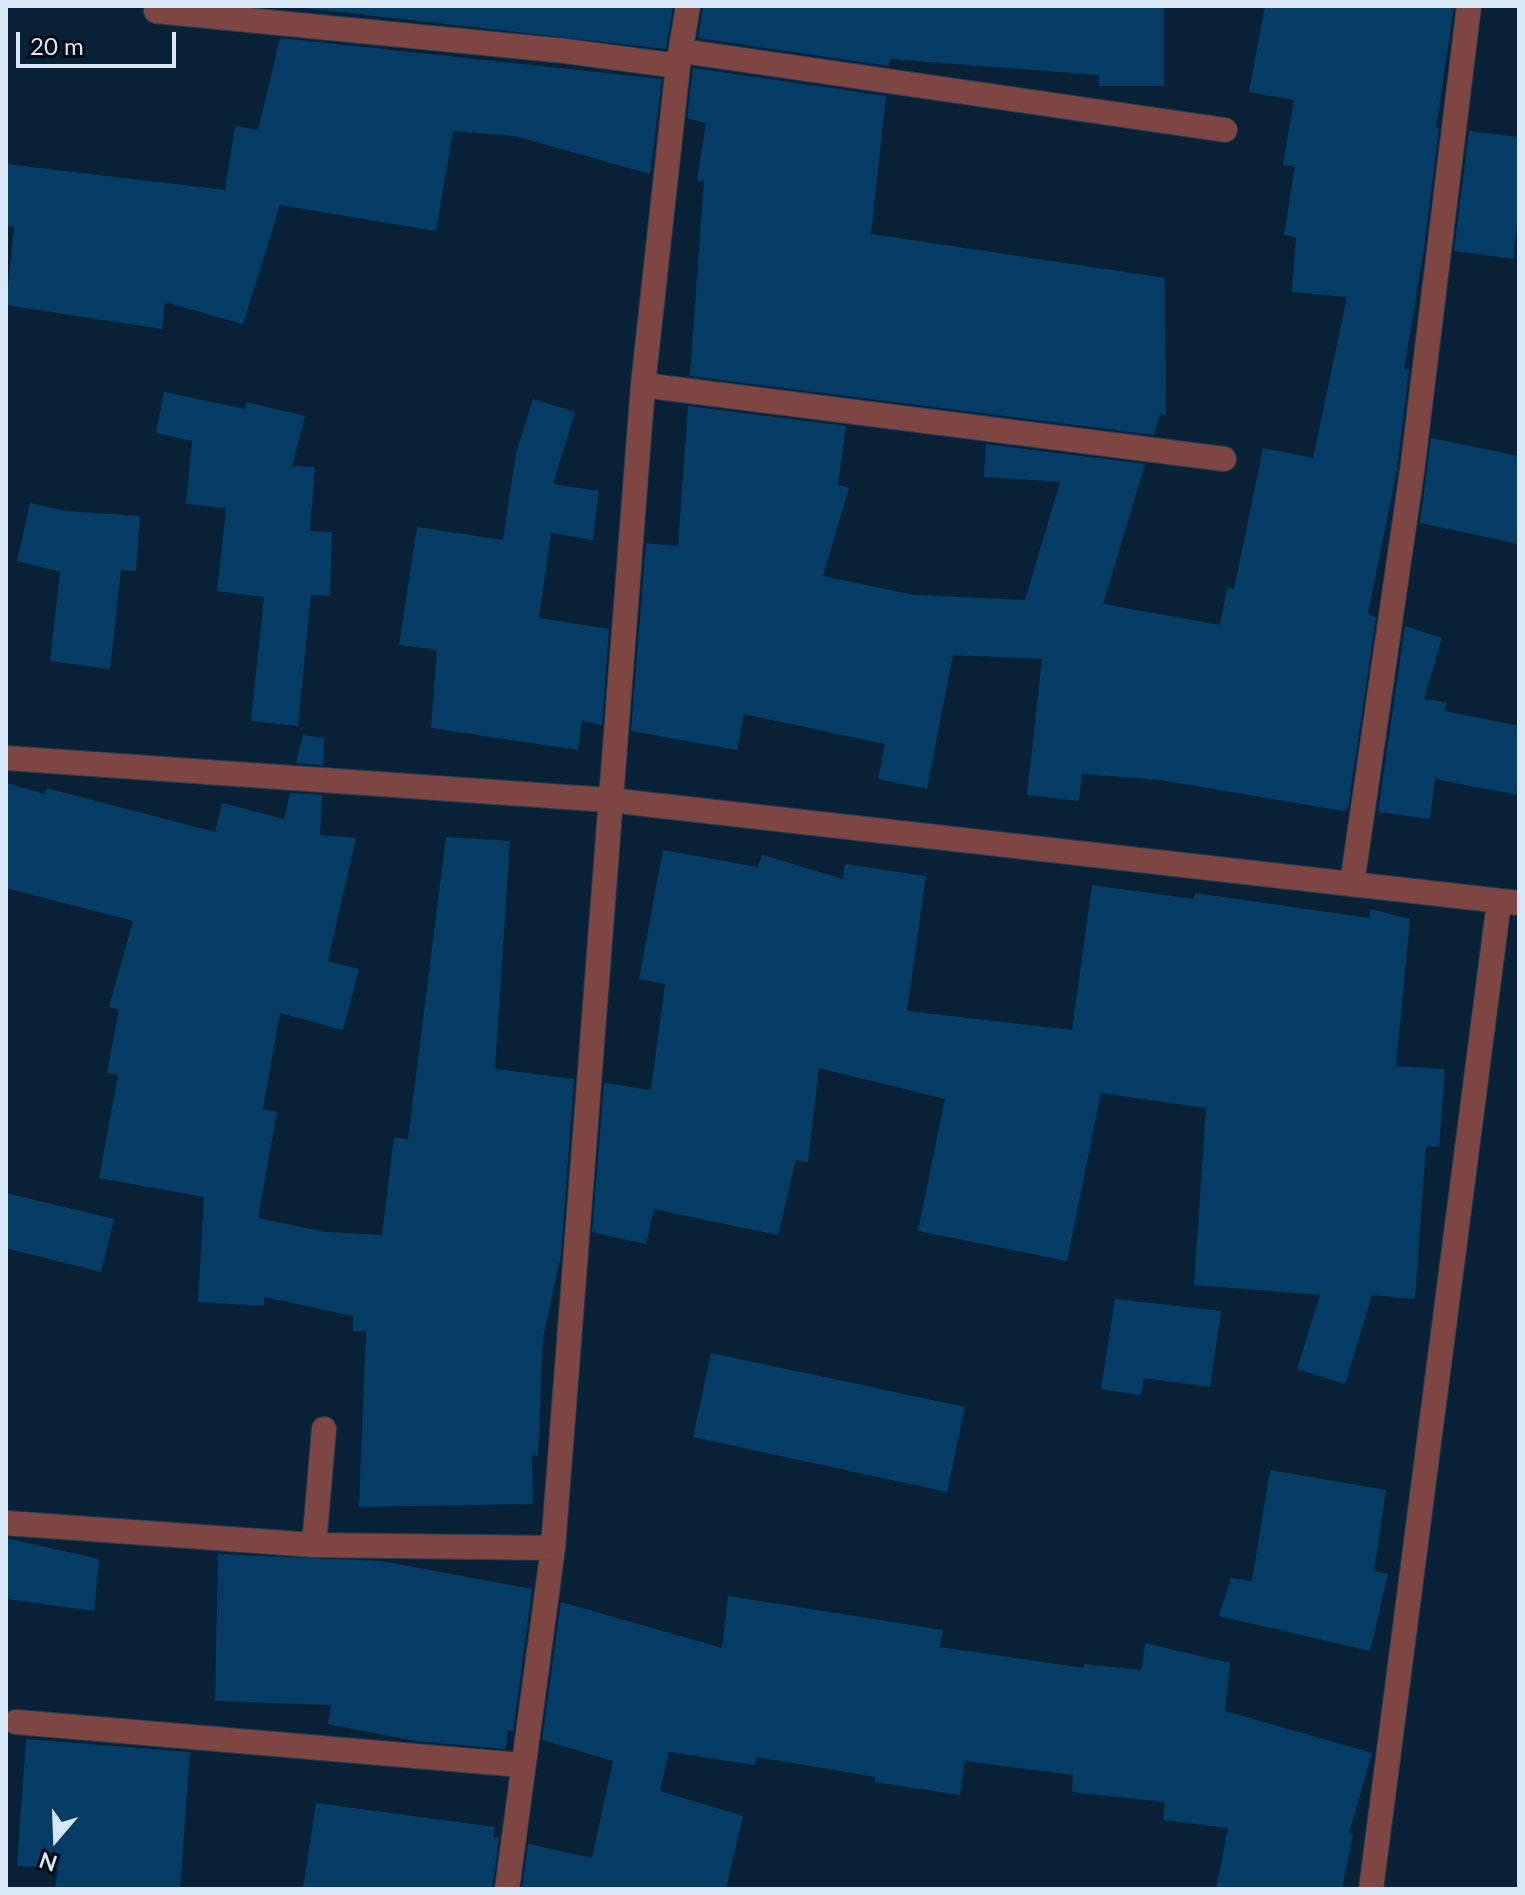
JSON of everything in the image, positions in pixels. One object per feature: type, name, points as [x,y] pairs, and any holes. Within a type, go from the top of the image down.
[{"type":"street","points":[[507,1889],[521,1765],[553,1548],[643,385],[688,6]]},
{"type":"street","points":[[1352,884],[1412,471],[1469,6]]},
{"type":"street","points":[[156,11],[565,51],[680,58],[1225,130]]},
{"type":"street","points":[[643,385],[1224,459]]},
{"type":"street","points":[[6,758],[609,800],[1509,902],[1371,1889]]},
{"type":"street","points":[[314,1545],[324,1429]]},
{"type":"street","points":[[6,1523],[314,1545],[553,1548]]},
{"type":"street","points":[[16,1722],[521,1765]]},
{"type":"building","points":[[287,6],[673,6],[666,49]]},
{"type":"building","points":[[703,6],[1164,6],[1164,86],[1099,86],[1099,75],[890,59],[889,66],[698,38]]},
{"type":"building","points":[[1265,6],[1454,6],[1436,127],[1439,128],[1424,248],[1404,369],[1409,370],[1397,469],[1368,614],[1376,617],[1348,808],[1343,811],[1161,780],[1082,774],[1079,801],[1027,795],[1042,659],[953,655],[927,789],[878,779],[885,744],[744,714],[737,750],[631,731],[646,543],[678,546],[688,406],[846,426],[838,485],[849,488],[823,576],[914,595],[1025,600],[1060,482],[984,477],[986,444],[1145,464],[1103,604],[1220,625],[1227,588],[1234,589],[1263,448],[1313,458],[1347,297],[1292,292],[1296,237],[1284,235],[1295,167],[1283,165],[1294,100],[1249,92]]},
{"type":"building","points":[[280,38],[662,79],[650,174],[515,136],[453,131],[436,231],[280,205],[243,324],[165,302],[162,329],[6,305],[14,227],[6,226],[6,164],[225,190],[235,126],[258,130]]},
{"type":"building","points":[[693,68],[886,96],[871,234],[1165,278],[1166,415],[1160,414],[1154,435],[690,376],[704,181],[697,181],[706,123],[687,118]]},
{"type":"building","points":[[1469,131],[1519,137],[1519,209],[1513,259],[1454,251]]},
{"type":"building","points":[[164,392],[245,409],[246,402],[305,416],[292,466],[315,467],[310,531],[332,532],[330,596],[311,595],[298,726],[251,721],[264,597],[217,591],[226,508],[186,504],[192,441],[156,433]]},
{"type":"building","points":[[533,399],[575,412],[553,484],[599,491],[593,540],[551,533],[539,618],[609,629],[602,725],[582,721],[578,750],[431,728],[437,650],[399,645],[417,527],[503,540],[516,453]]},
{"type":"building","points":[[1431,438],[1519,456],[1519,544],[1420,523]]},
{"type":"building","points":[[30,503],[66,511],[140,516],[136,571],[121,570],[110,669],[50,661],[60,572],[17,561]]},
{"type":"building","points":[[1405,626],[1442,638],[1424,699],[1446,702],[1445,711],[1519,726],[1519,795],[1435,779],[1430,819],[1378,812]]},
{"type":"building","points":[[303,735],[324,738],[323,765],[296,763]]},
{"type":"building","points":[[6,783],[45,794],[46,788],[215,832],[222,803],[284,819],[290,793],[322,795],[320,835],[356,838],[328,961],[359,969],[343,1030],[280,1013],[263,1109],[277,1112],[258,1218],[326,1232],[382,1235],[394,1137],[408,1139],[446,837],[510,841],[495,1069],[574,1079],[561,1255],[543,1338],[538,1456],[532,1455],[533,1504],[359,1507],[366,1331],[353,1331],[353,1316],[264,1297],[264,1306],[198,1302],[204,1197],[99,1178],[118,1075],[107,1073],[119,1010],[109,1007],[133,921],[6,888]]},
{"type":"building","points":[[663,850],[758,867],[762,855],[843,879],[845,864],[926,876],[907,1011],[1072,1030],[1092,885],[1194,899],[1195,893],[1369,918],[1371,909],[1410,919],[1396,1066],[1445,1069],[1439,1147],[1426,1146],[1415,1299],[1372,1295],[1345,1384],[1297,1369],[1320,1295],[1194,1285],[1206,1108],[1101,1093],[1067,1261],[918,1231],[945,1099],[819,1068],[808,1162],[796,1160],[778,1235],[654,1209],[646,1244],[592,1232],[604,1083],[651,1090],[665,984],[639,979]]},
{"type":"building","points":[[6,1193],[114,1219],[101,1272],[6,1248]]},
{"type":"building","points":[[1115,1299],[1221,1311],[1210,1387],[1144,1378],[1141,1395],[1101,1389]]},
{"type":"building","points":[[711,1353],[965,1407],[947,1492],[693,1437]]},
{"type":"building","points":[[1270,1470],[1386,1490],[1374,1571],[1388,1574],[1370,1651],[1219,1616],[1231,1578],[1252,1581]]},
{"type":"building","points":[[6,1538],[99,1559],[94,1611],[6,1599]]},
{"type":"building","points":[[218,1554],[381,1561],[532,1589],[513,1732],[508,1730],[506,1749],[416,1741],[328,1724],[331,1705],[215,1701]]},
{"type":"building","points":[[728,1596],[943,1630],[940,1647],[1084,1668],[1084,1664],[1142,1670],[1145,1643],[1230,1663],[1225,1711],[1372,1753],[1349,1833],[1353,1834],[1342,1889],[1216,1889],[1228,1828],[1163,1820],[1165,1802],[1072,1792],[1073,1775],[965,1761],[960,1795],[874,1782],[876,1777],[757,1757],[755,1765],[669,1752],[660,1791],[743,1816],[726,1889],[522,1889],[528,1844],[592,1858],[613,1761],[542,1740],[561,1602],[722,1648]]},
{"type":"building","points":[[26,1739],[190,1752],[180,1889],[55,1889],[58,1868],[17,1866]]},
{"type":"building","points":[[316,1803],[495,1827],[493,1837],[499,1838],[492,1889],[303,1889]]}]
